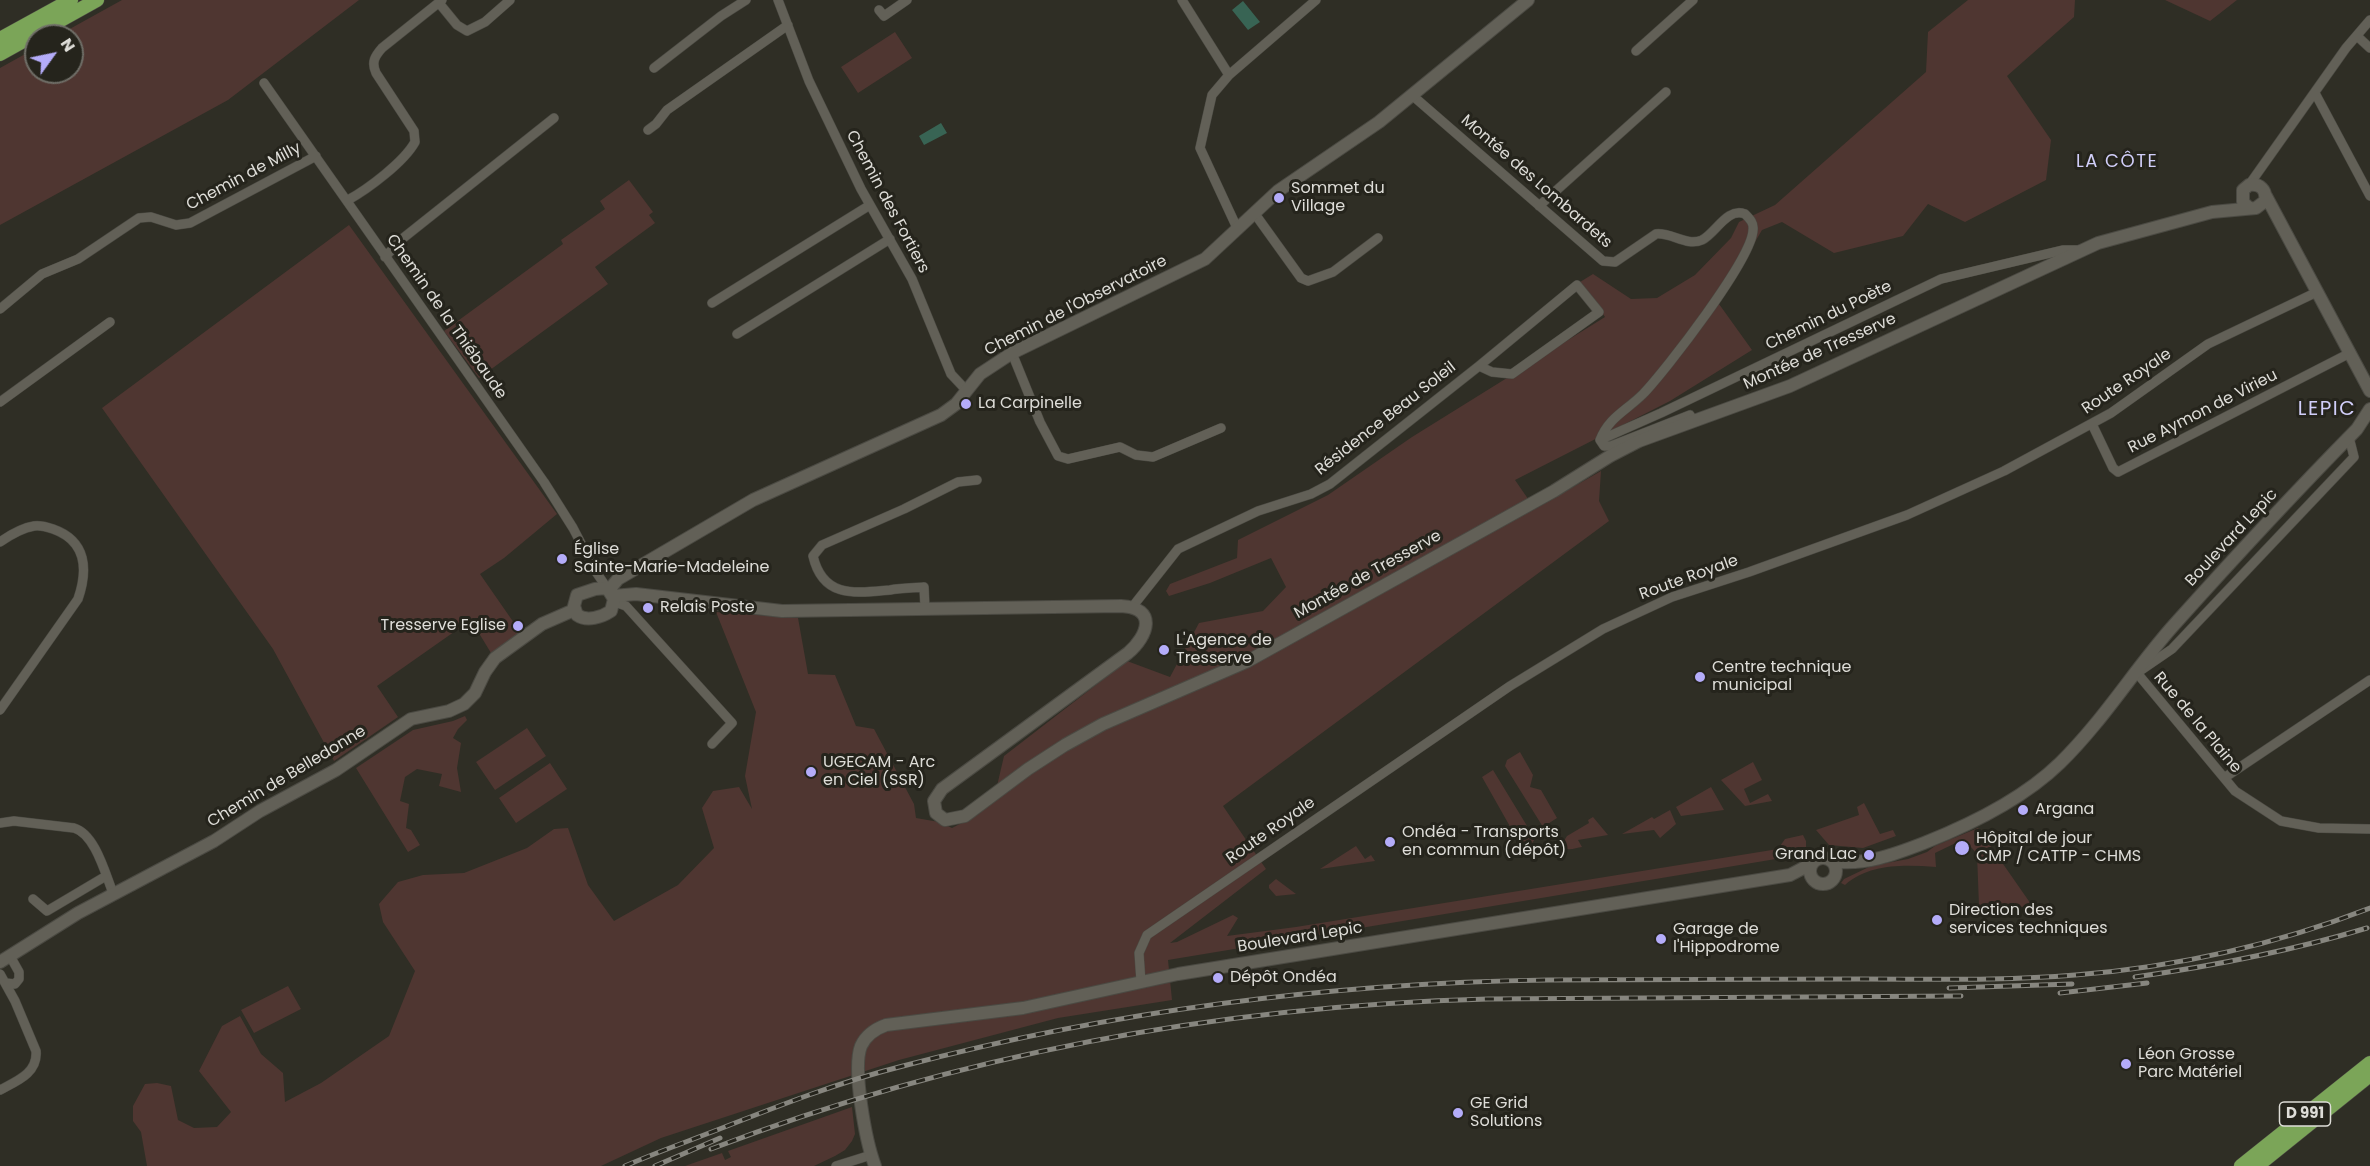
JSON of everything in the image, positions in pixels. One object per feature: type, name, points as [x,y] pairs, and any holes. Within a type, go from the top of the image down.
[{"type":"main road","points":[[0,39],[71,0]]},
{"type":"main road","points":[[0,54],[97,0]]},
{"type":"main road","name":"D 991","points":[[2265,1159],[2370,1063]]},
{"type":"main road","name":"D 991","points":[[2241,1166],[2265,1159],[2370,1075]]},
{"type":"street","points":[[348,200],[364,190],[406,155],[415,142],[414,131],[376,74],[373,62],[375,56],[440,2],[457,25],[467,31],[485,22],[510,0]]},
{"type":"street","points":[[654,68],[721,16],[746,0]]},
{"type":"street","name":"Chemin des Fortiers","points":[[778,0],[808,81],[870,205],[912,279],[951,374],[966,390]]},
{"type":"street","points":[[879,10],[884,16],[907,0]]},
{"type":"street","points":[[1182,0],[1229,75]]},
{"type":"street","points":[[1238,230],[1200,148],[1212,95],[1229,75],[1316,0]]},
{"type":"street","name":"Chemin de l'Observatoire","points":[[608,593],[618,579],[736,509],[821,467],[941,415],[956,404],[980,374],[1012,353],[1197,264],[1218,250],[1294,179],[1379,122],[1413,96],[1528,0]]},
{"type":"street","points":[[1636,51],[1693,0]]},
{"type":"street","points":[[2285,231],[2268,215],[2243,202],[2245,189],[2370,20]]},
{"type":"street","points":[[648,130],[667,110],[788,25]]},
{"type":"street","points":[[2357,36],[2370,48]]},
{"type":"street","name":"Chemin de la Thiébaude","points":[[264,82],[544,482],[573,528],[608,593],[626,606],[732,723],[712,744]]},
{"type":"street","points":[[1539,206],[1666,92]]},
{"type":"street","points":[[2315,93],[2370,196]]},
{"type":"street","name":"Montée des Lombardets","points":[[1413,96],[1599,259],[1616,261],[1656,234],[1697,242],[1705,239],[1726,218],[1736,213],[1745,214],[1754,228],[1729,282],[1643,394],[1606,426],[1600,441]]},
{"type":"street","points":[[385,257],[402,239],[554,118]]},
{"type":"street","name":"Chemin de Milly","points":[[0,309],[42,273],[78,259],[139,218],[151,217],[176,225],[190,223],[316,156]]},
{"type":"street","points":[[2264,165],[2261,183],[2264,192],[2350,353],[2366,377],[2370,391]]},
{"type":"street","points":[[2254,184],[2264,192],[2265,201],[2253,208],[2212,212],[2254,184]]},
{"type":"street","points":[[712,303],[870,205]]},
{"type":"street","name":"Montée de Tresserve","points":[[1133,606],[1142,613],[1146,623],[1147,628],[1141,641],[1128,653],[942,789],[934,808],[940,818],[950,821],[965,816],[1028,769],[1074,740],[1103,724],[1248,661],[1554,491],[1639,441],[1801,382],[2081,250],[2113,238],[2212,212]]},
{"type":"street","points":[[1254,214],[1301,278],[1308,281],[1333,272],[1378,238]]},
{"type":"street","points":[[737,334],[890,239]]},
{"type":"street","name":"Chemin du Poète","points":[[1600,441],[1941,279],[2063,249],[2081,250]]},
{"type":"street","name":"Résidence Beau Soleil","points":[[1133,606],[1178,549],[1258,511],[1311,494],[1330,484],[1577,285],[1599,312],[1512,374],[1492,372],[1479,366]]},
{"type":"street","name":"Route Royale","points":[[1141,982],[1139,953],[1147,935],[1412,752],[1510,686],[1584,640],[1672,597],[1749,572],[1926,507],[2026,460],[2131,400],[2208,344],[2318,292]]},
{"type":"street","points":[[0,402],[110,322]]},
{"type":"street","points":[[1012,353],[1040,422],[1058,456],[1068,459],[1120,447],[1136,455],[1153,457],[1221,428]]},
{"type":"street","name":"Rue Aymon de Virieu","points":[[2092,424],[2113,468],[2118,472],[2350,353]]},
{"type":"street","name":"Boulevard Lepic","points":[[1834,877],[1859,863],[1895,854],[1986,815],[2054,768],[2074,748],[2137,673],[2172,627],[2353,433],[2370,409]]},
{"type":"street","points":[[1600,441],[1604,446],[1611,446],[1690,415],[1693,422]]},
{"type":"street","name":"Boulevard Lepic","points":[[2353,433],[2370,424]]},
{"type":"street","name":"Boulevard Lepic","points":[[2137,673],[2172,649],[2354,457],[2353,433]]},
{"type":"street","points":[[925,608],[924,588],[849,593],[836,590],[825,581],[816,567],[813,556],[822,544],[958,482],[977,480]]},
{"type":"street","points":[[0,542],[35,526],[62,532],[77,547],[83,560],[84,580],[78,599],[0,710]]},
{"type":"street","points":[[608,593],[611,611],[601,616],[582,618],[574,610],[574,602],[578,596],[608,593],[636,594],[782,611],[1133,606]]},
{"type":"street","name":"Chemin de Belledonne","points":[[5,959],[113,893],[214,841],[260,811],[336,770],[411,719],[449,711],[464,704],[475,693],[495,658],[542,624],[574,610]]},
{"type":"street","name":"Rue de la Plaine","points":[[2137,673],[2235,791],[2282,821],[2319,828],[2370,829]]},
{"type":"street","points":[[2224,778],[2370,680]]},
{"type":"street","points":[[0,823],[14,821],[78,829],[88,836],[113,893]]},
{"type":"street","points":[[1820,858],[1831,861],[1836,868],[1834,877],[1827,883],[1814,880],[1810,873],[1811,864],[1820,858]]},
{"type":"street","name":"Boulevard Lepic","points":[[1831,861],[1859,863]]},
{"type":"street","name":"Boulevard Lepic","points":[[873,1161],[858,1058],[865,1039],[879,1028],[900,1023],[1023,1008],[1141,982],[1790,875],[1811,864]]},
{"type":"street","name":"Boulevard Lepic","points":[[1790,875],[1814,880]]},
{"type":"street","points":[[33,899],[48,911],[106,876]]},
{"type":"street","points":[[5,959],[19,972],[19,979],[15,984],[6,983]]},
{"type":"street","points":[[0,974],[36,1051],[37,1059],[33,1069],[0,1090]]},
{"type":"street","points":[[836,1166],[873,1161]]},
{"type":"shaded area","points":[[122,0],[359,0],[228,100],[0,225],[0,68],[24,55],[24,84],[84,84],[84,24],[79,24]]},
{"type":"shaded area","points":[[1968,0],[2075,0],[2074,17],[2007,76],[2051,140],[2046,180],[1965,222],[1928,204],[1903,236],[1834,253],[1782,222],[1762,230],[1719,304],[1752,350],[1670,401],[1515,480],[1535,509],[1601,471],[1599,501],[1609,521],[1223,806],[1266,869],[1170,943],[1177,942],[1233,915],[1238,918],[1227,936],[1296,927],[1778,849],[1785,839],[1803,835],[1806,841],[1806,854],[1168,960],[1172,1000],[1058,1018],[899,1060],[661,1138],[601,1166],[147,1166],[141,1132],[133,1121],[133,1106],[145,1084],[157,1083],[171,1086],[178,1120],[194,1128],[217,1127],[231,1112],[199,1071],[222,1026],[240,1016],[261,1054],[283,1073],[285,1102],[321,1083],[389,1036],[415,971],[383,922],[379,904],[398,882],[423,875],[464,873],[527,848],[554,829],[568,828],[588,885],[614,921],[678,885],[714,848],[702,808],[713,791],[739,787],[752,809],[745,776],[756,712],[716,612],[798,618],[808,674],[835,675],[856,726],[874,729],[914,804],[916,818],[939,822],[952,828],[979,814],[997,786],[1004,756],[1127,661],[1170,677],[1199,623],[1263,611],[1286,587],[1271,558],[1210,583],[1169,596],[1166,591],[1170,584],[1237,558],[1238,540],[1328,495],[1412,437],[1605,317],[1580,282],[1593,274],[1631,299],[1657,298],[1695,275],[1731,238],[1739,222],[1775,205],[1926,72],[1928,32]]},
{"type":"shaded area","points":[[2165,0],[2237,0],[2210,21]]},
{"type":"shaded area","points":[[1243,1],[1260,22],[1248,30],[1232,10]]},
{"type":"shaded area","points":[[895,32],[912,58],[858,93],[841,67]]},
{"type":"shaded area","points":[[941,123],[947,133],[924,145],[919,136]]},
{"type":"shaded area","points":[[629,180],[653,212],[649,215],[655,223],[595,267],[608,284],[479,378],[444,331],[563,244],[561,240],[605,209],[600,201]]},
{"type":"shaded area","points":[[349,225],[557,514],[504,558],[480,574],[521,633],[491,653],[471,620],[377,686],[398,717],[334,761],[273,649],[102,408]]},
{"type":"shaded area","points":[[465,716],[467,720],[453,738],[461,743],[457,768],[461,792],[439,786],[442,774],[417,769],[405,777],[400,801],[409,804],[406,828],[411,830],[420,845],[408,852],[356,768],[413,730]]},
{"type":"shaded area","points":[[527,728],[546,756],[495,790],[476,762]]},
{"type":"shaded area","points":[[1520,752],[1533,775],[1530,787],[1541,790],[1557,818],[1543,827],[1505,766],[1507,760]]},
{"type":"shaded area","points":[[1753,762],[1762,780],[1744,789],[1750,803],[1768,794],[1772,801],[1745,806],[1721,780]]},
{"type":"shaded area","points":[[550,763],[567,789],[516,823],[499,798]]},
{"type":"shaded area","points":[[1493,770],[1535,839],[1525,853],[1482,777]]},
{"type":"shaded area","points":[[1711,787],[1724,810],[1681,816],[1676,807]]},
{"type":"shaded area","points":[[1864,803],[1880,834],[1893,830],[1896,836],[1863,848],[1829,845],[1816,830],[1859,815],[1857,807]]},
{"type":"shaded area","points":[[1670,810],[1676,824],[1660,838],[1654,830],[1622,834],[1652,817],[1654,819]]},
{"type":"shaded area","points":[[1593,817],[1608,835],[1578,840],[1582,847],[1570,849],[1563,847],[1562,844],[1567,836],[1589,823],[1588,820]]},
{"type":"shaded area","points":[[1978,828],[2033,907],[1979,906],[1977,854],[1964,839],[1935,853],[1936,867],[1888,867],[1866,873],[1845,885],[1841,883],[1844,879],[1871,866],[1908,859]]},
{"type":"shaded area","points":[[1356,846],[1365,859],[1371,855],[1375,861],[1320,869]]},
{"type":"shaded area","points":[[1276,879],[1296,894],[1276,896],[1269,885]]},
{"type":"shaded area","points":[[288,986],[301,1009],[254,1033],[241,1010]]},
{"type":"shaded area","points":[[852,1107],[855,1134],[852,1141],[845,1150],[814,1166],[685,1166],[722,1153],[725,1160],[731,1157],[728,1151]]},
{"type":"railway","points":[[625,1166],[786,1103],[879,1072],[1062,1030],[1222,1003],[1303,994],[1466,982],[1626,979],[1968,979],[2075,975],[2150,966],[2225,952],[2298,933],[2370,908]]},
{"type":"railway","points":[[2135,977],[2252,957],[2367,928]]},
{"type":"railway","points":[[2060,993],[2147,983]]},
{"type":"railway","points":[[1949,988],[2072,984]]},
{"type":"railway","points":[[711,1149],[900,1086],[1093,1041],[1190,1024],[1289,1012],[1488,999],[1961,996]]},
{"type":"railway","points":[[655,1166],[720,1138]]},
{"type":"place","name":"Sommet du Village","points":[[1279,198]]},
{"type":"place","name":"La Carpinelle","points":[[966,404]]},
{"type":"place","name":"Église Sainte-Marie-Madeleine","points":[[562,559]]},
{"type":"place","name":"Relais Poste","points":[[648,608]]},
{"type":"place","name":"Tresserve Eglise","points":[[518,626]]},
{"type":"place","name":"L'Agence de Tresserve","points":[[1164,650]]},
{"type":"place","name":"Centre technique municipal","points":[[1700,677]]},
{"type":"place","name":"UGECAM - Arc en Ciel (SSR)","points":[[811,772]]},
{"type":"place","name":"Argana","points":[[2023,810]]},
{"type":"place","name":"Ondéa - Transports en commun (dépôt)","points":[[1390,842]]},
{"type":"place","name":"Hôpital de jour CMP / CATTP - CHMS","points":[[1962,848]]},
{"type":"place","name":"Grand Lac","points":[[1869,855]]},
{"type":"place","name":"Direction des services techniques","points":[[1937,920]]},
{"type":"place","name":"Garage de l'Hippodrome","points":[[1661,939]]},
{"type":"place","name":"Dépôt Ondéa","points":[[1218,978]]},
{"type":"place","name":"Léon Grosse Parc Matériel","points":[[2126,1064]]},
{"type":"place","name":"GE Grid Solutions","points":[[1458,1113]]},
{"type":"district","name":"LA CÔTE","points":[[2117,162]]},
{"type":"district","name":"LEPIC","points":[[2327,410]]}]
